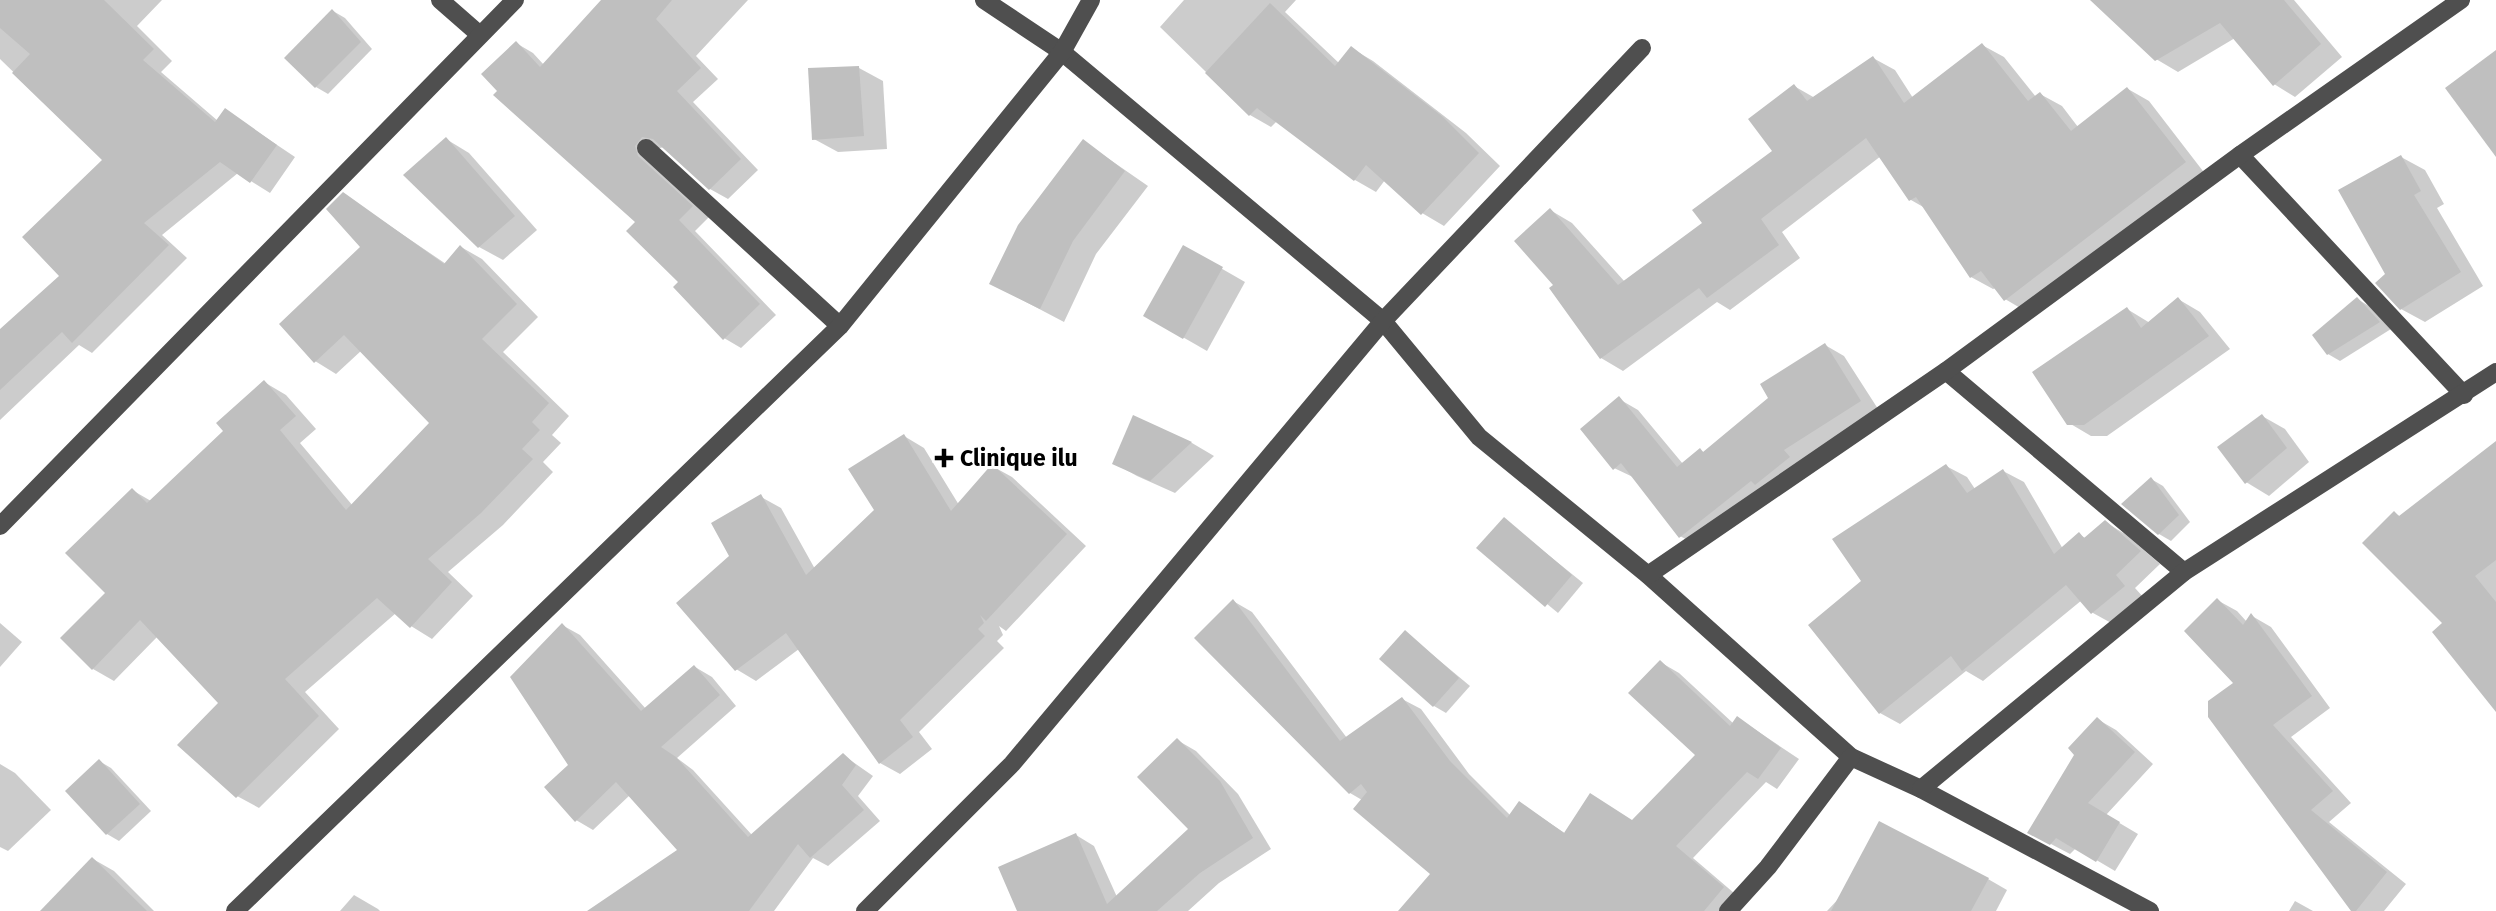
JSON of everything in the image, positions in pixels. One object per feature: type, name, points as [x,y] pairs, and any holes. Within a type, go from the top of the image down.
[{"type":"street","points":[[440,0],[480,35]]},
{"type":"street","points":[[0,526],[515,0]]},
{"type":"street","points":[[984,0],[1062,52],[1383,321],[1479,437],[1648,575],[1851,757],[1921,789],[2150,911]]},
{"type":"street","points":[[235,911],[840,326],[1062,52],[1091,0]]},
{"type":"street","points":[[1648,575],[1946,371],[2240,155],[2461,0]]},
{"type":"street","points":[[865,911],[1012,764],[1383,321],[1642,48]]},
{"type":"street","points":[[646,148],[840,326]]},
{"type":"street","points":[[2240,155],[2464,395]]},
{"type":"street","points":[[1946,371],[2184,572]]},
{"type":"street","points":[[1921,789],[2184,572],[2496,372]]},
{"type":"street","points":[[1728,911],[1768,867],[1851,757]]},
{"type":"building","points":[[0,0],[104,0],[154,49],[143,60],[215,122],[225,108],[277,145],[250,183],[220,162],[144,223],[169,245],[72,343],[62,332],[0,390],[0,329],[59,276],[22,237],[102,160],[12,73],[30,54],[0,28]]},
{"type":"building","points":[[601,0],[672,0],[656,19],[701,68],[677,91],[741,159],[709,190],[653,139],[642,137],[635,146],[638,156],[693,206],[679,220],[760,304],[723,340],[673,287],[678,282],[626,231],[635,222],[493,95],[497,91],[481,74],[516,41],[540,67]]},
{"type":"building","points":[[2090,0],[2284,0],[2321,44],[2273,86],[2220,23],[2155,61]]},
{"type":"building","points":[[1270,3],[1335,66],[1351,46],[1443,117],[1479,153],[1421,215],[1366,165],[1354,181],[1257,108],[1249,116],[1205,73]]},
{"type":"building","points":[[332,9],[361,42],[315,88],[284,58]]},
{"type":"building","points":[[1982,43],[2028,101],[2040,92],[2071,131],[2127,87],[2186,162],[2004,301],[1981,271],[1970,278],[1916,197],[1909,201],[1866,138],[1761,219],[1779,245],[1707,298],[1699,288],[1600,359],[1549,288],[1553,285],[1514,241],[1550,208],[1618,285],[1702,223],[1692,210],[1772,151],[1748,119],[1794,84],[1807,101],[1873,56],[1904,103]]},
{"type":"building","points":[[2496,50],[2496,157],[2445,88]]},
{"type":"building","points":[[859,66],[864,136],[812,140],[808,68]]},
{"type":"building","points":[[446,137],[515,216],[478,248],[403,175]]},
{"type":"building","points":[[1083,139],[1125,171],[1073,241],[1040,309],[989,284],[1018,225]]},
{"type":"building","points":[[2401,155],[2421,191],[2414,195],[2461,272],[2400,310],[2375,283],[2385,274],[2338,190]]},
{"type":"building","points":[[343,192],[444,264],[460,245],[517,304],[482,339],[549,403],[532,422],[540,430],[522,449],[533,459],[481,513],[428,559],[452,582],[410,628],[377,598],[285,679],[319,716],[236,798],[177,745],[218,703],[140,620],[92,670],[60,638],[105,593],[65,553],[132,488],[147,503],[223,431],[216,423],[264,380],[296,416],[280,430],[346,510],[429,423],[344,335],[314,363],[279,324],[360,247],[326,209]]},
{"type":"building","points":[[1183,245],[1223,267],[1183,339],[1143,316]]},
{"type":"building","points":[[2178,297],[2209,336],[2084,425],[2067,425],[2032,372],[2127,307],[2141,328]]},
{"type":"building","points":[[2357,297],[2380,322],[2327,355],[2312,335]]},
{"type":"building","points":[[1825,343],[1861,401],[1784,450],[1790,457],[1755,485],[1751,481],[1679,538],[1621,463],[1613,470],[1580,429],[1619,396],[1677,467],[1700,448],[1703,452],[1768,398],[1760,384]]},
{"type":"building","points":[[2262,414],[2287,448],[2245,484],[2217,447]]},
{"type":"building","points":[[1133,415],[1192,442],[1150,481],[1112,464]]},
{"type":"building","points":[[904,434],[951,511],[992,464],[1067,534],[986,621],[980,615],[984,623],[978,629],[985,636],[900,720],[913,737],[879,764],[786,633],[735,671],[676,603],[729,556],[711,523],[761,494],[806,575],[874,510],[848,469]]},
{"type":"building","points":[[2496,441],[2496,560],[2475,576],[2496,602],[2496,712],[2432,632],[2442,623],[2362,543],[2394,511],[2399,516]]},
{"type":"building","points":[[1946,464],[1967,493],[2003,469],[2054,554],[2079,532],[2084,538],[2105,520],[2141,551],[2116,575],[2125,586],[2091,614],[2066,585],[1962,671],[1951,656],[1879,714],[1808,625],[1861,581],[1832,539]]},
{"type":"building","points":[[2151,477],[2179,515],[2158,535],[2121,504]]},
{"type":"building","points":[[1504,517],[1572,575],[1545,607],[1476,548]]},
{"type":"building","points":[[2217,598],[2243,625],[2251,613],[2312,696],[2273,725],[2333,791],[2311,810],[2387,872],[2356,911],[2351,911],[2208,717],[2208,701],[2233,683],[2184,631]]},
{"type":"building","points":[[1233,599],[1340,741],[1402,697],[1450,761],[1507,818],[1519,801],[1564,833],[1590,793],[1632,820],[1695,755],[1628,693],[1660,660],[1730,726],[1737,716],[1781,748],[1758,779],[1747,772],[1676,846],[1724,887],[1704,911],[1398,911],[1430,874],[1353,809],[1367,792],[1361,784],[1349,794],[1194,638]]},
{"type":"building","points":[[562,623],[641,711],[694,665],[720,695],[661,747],[676,757],[748,837],[843,753],[856,765],[842,785],[864,810],[810,858],[798,844],[749,911],[587,911],[677,850],[616,782],[575,822],[544,787],[568,765],[510,677]]},
{"type":"building","points":[[1405,630],[1459,678],[1433,707],[1379,659]]},
{"type":"building","points":[[2097,717],[2135,752],[2088,803],[2120,822],[2096,862],[2056,838],[2050,845],[2027,833],[2074,755],[2068,748]]},
{"type":"building","points":[[1177,738],[1220,781],[1253,838],[1200,873],[1157,911],[1017,911],[998,867],[1076,833],[1107,904],[1188,829],[1137,777]]},
{"type":"building","points":[[99,759],[140,804],[106,835],[65,791]]},
{"type":"building","points":[[1879,821],[1989,878],[1971,911],[1831,911]]},
{"type":"building","points":[[92,857],[147,911],[40,911]]},
{"type":"place","name":"Clinique ilu","points":[[944,458]]}]
